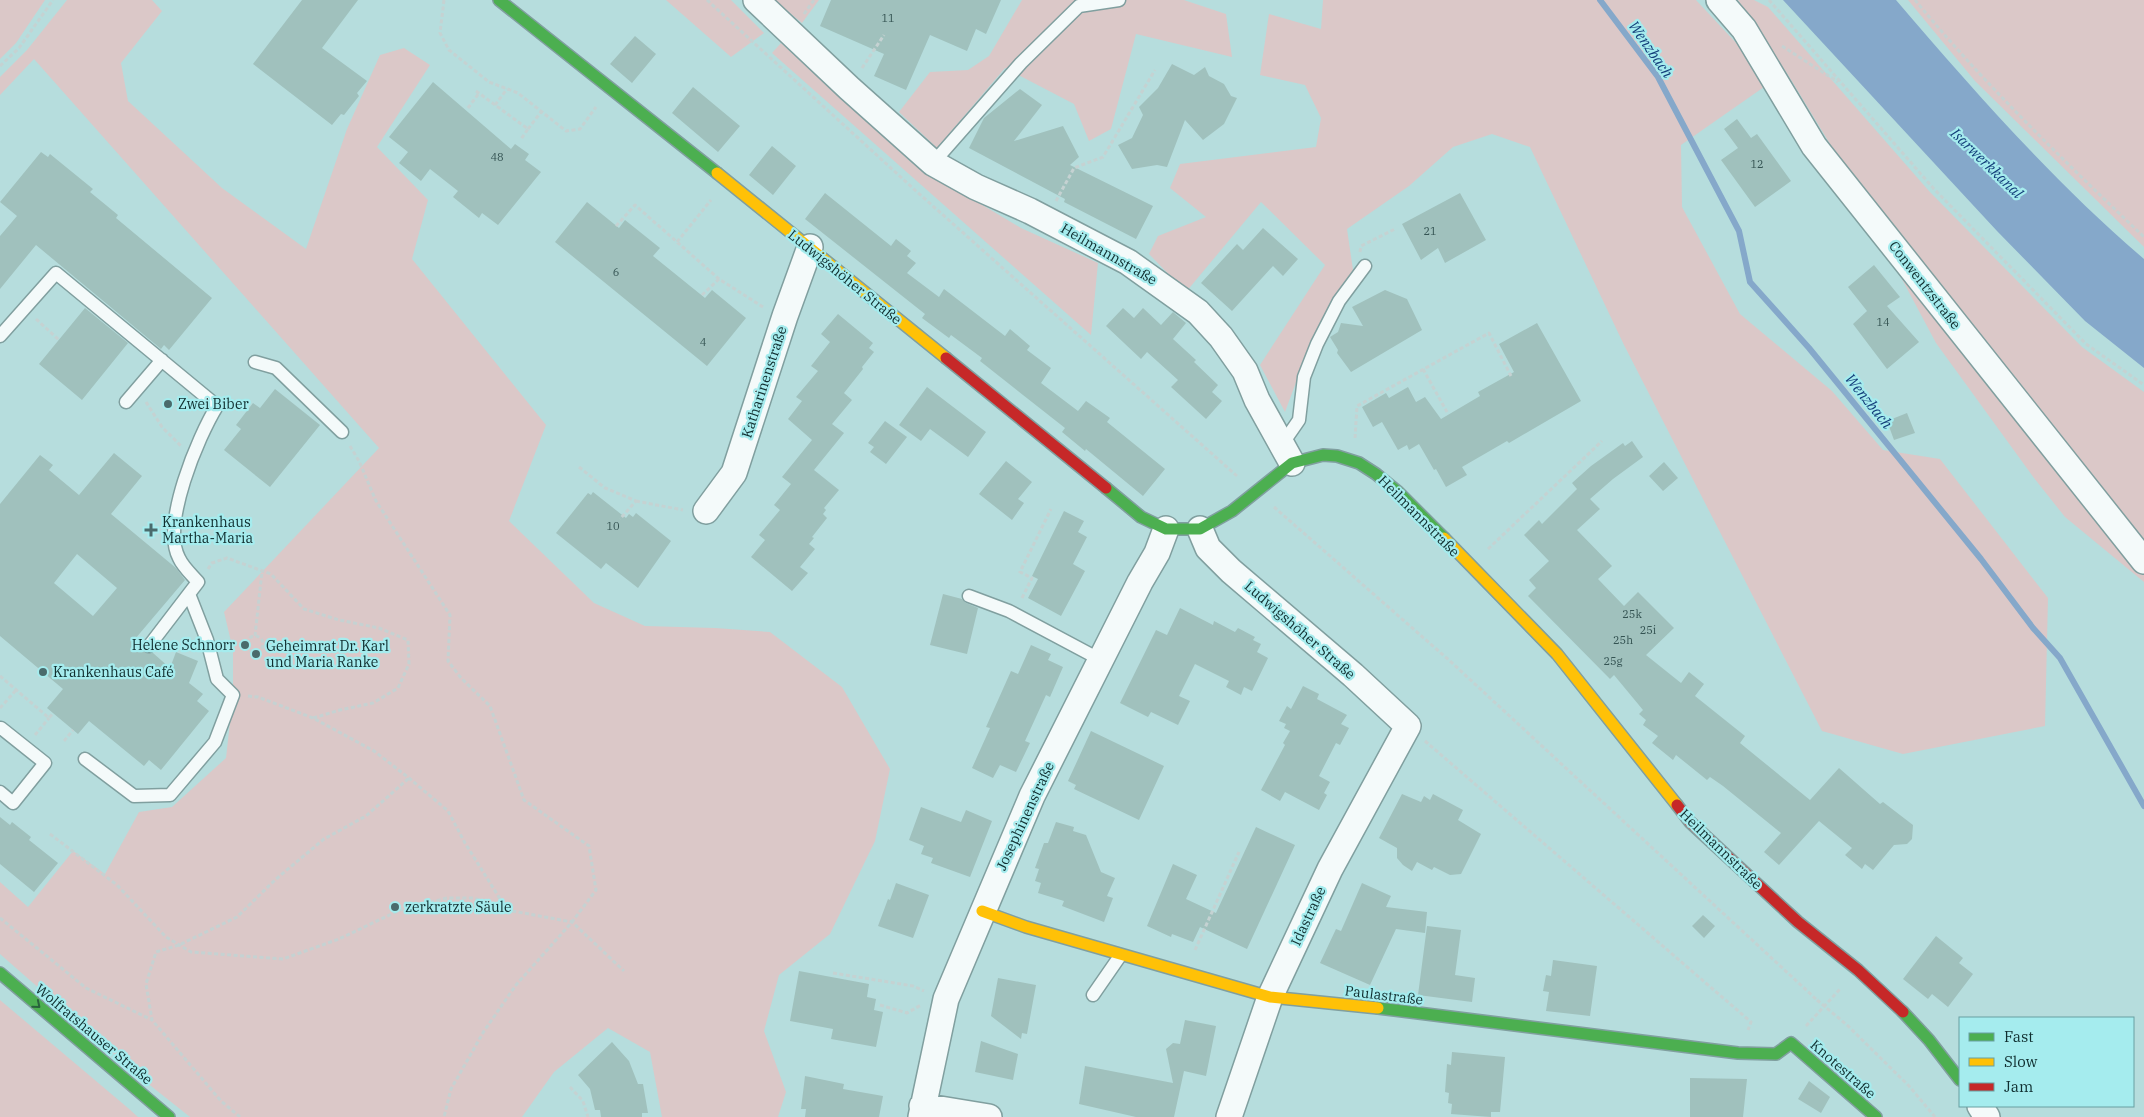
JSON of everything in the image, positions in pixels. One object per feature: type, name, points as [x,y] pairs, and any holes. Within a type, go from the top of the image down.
[{"type":"street","name":"Ludwigshöher Straße","points":[[500,0],[810,247],[1141,517],[1166,529],[1200,529],[1232,511],[1287,454]]},
{"type":"street","name":"Heilmannstraße","points":[[756,0],[849,88],[933,163],[976,187],[1046,219],[1128,262],[1198,312],[1221,337],[1245,371],[1257,400],[1287,454],[1323,455],[1354,461],[1376,474],[1398,492],[1557,654],[1690,822],[1798,922],[1858,970],[1912,1021],[1959,1079]]},
{"type":"street","name":"Conwentzstraße","points":[[1719,0],[1744,28],[1814,146],[2144,561]]},
{"type":"street","name":"Katharinenstraße","points":[[706,511],[734,473],[785,316],[810,247]]},
{"type":"street","name":"Josephinenstraße","points":[[922,1112],[946,1000],[982,911],[1032,796],[1140,582],[1157,553],[1166,529]]},
{"type":"street","name":"Ludwigshöher Straße","points":[[1200,529],[1208,548],[1231,571],[1353,675],[1408,726]]},
{"type":"street","name":"Idastraße","points":[[1229,1117],[1270,997],[1330,869],[1408,726]]},
{"type":"street","name":"Paulastraße","points":[[982,911],[1026,927],[1120,956],[1270,997],[1377,1008],[1738,1053],[1776,1054],[1790,1043]]},
{"type":"street","name":"Wolfratshauser Straße","points":[[0,973],[169,1117]]},
{"type":"street","name":"Knotestraße","points":[[1790,1043],[1876,1117]]},
{"type":"street","points":[[922,1112],[989,1117]]},
{"type":"lane","points":[[933,163],[1021,63],[1080,6],[1119,0]]},
{"type":"lane","points":[[1287,454],[1299,420],[1304,377],[1317,344],[1339,301],[1365,266]]},
{"type":"lane","points":[[0,336],[56,273],[217,406],[206,424],[192,456],[178,503],[174,536],[178,558],[198,582],[149,646]]},
{"type":"lane","points":[[126,402],[162,360]]},
{"type":"lane","points":[[255,362],[276,368],[342,432]]},
{"type":"lane","points":[[85,759],[134,796],[170,795],[214,742],[233,695],[216,679],[206,640],[189,594]]},
{"type":"lane","points":[[969,596],[1009,611],[1101,660]]},
{"type":"lane","points":[[0,729],[45,763],[13,803],[0,792]]},
{"type":"lane","points":[[1093,995],[1120,956]]},
{"type":"path","points":[[0,66],[19,48],[53,0]]},
{"type":"path","points":[[444,0],[440,33],[450,50],[489,82],[518,93],[566,131],[580,129],[611,90]]},
{"type":"path","points":[[707,0],[916,191],[1238,477]]},
{"type":"path","points":[[1769,0],[1934,189],[2086,344],[2144,386]]},
{"type":"path","points":[[1915,0],[1950,42],[2015,112],[2144,237]]},
{"type":"path","points":[[849,88],[884,35]]},
{"type":"path","points":[[1779,43],[1843,85]]},
{"type":"path","points":[[765,53],[771,48]]},
{"type":"path","points":[[1046,219],[1074,168],[1103,157],[1155,70]]},
{"type":"path","points":[[495,105],[507,89]]},
{"type":"path","points":[[468,108],[477,92],[528,129]]},
{"type":"path","points":[[521,139],[542,112]]},
{"type":"path","points":[[677,242],[726,181]]},
{"type":"path","points":[[616,226],[635,205],[719,279],[758,305],[785,316]]},
{"type":"path","points":[[702,295],[719,279]]},
{"type":"path","points":[[24,308],[59,340]]},
{"type":"path","points":[[1354,461],[1357,406],[1489,333],[1511,376]]},
{"type":"path","points":[[1423,369],[1447,412]]},
{"type":"path","points":[[144,382],[144,398],[151,413],[162,427],[192,456]]},
{"type":"path","points":[[342,432],[359,461],[376,501],[450,615],[448,661],[460,678],[490,706],[524,800],[589,846],[596,890],[572,922],[516,985],[484,1030],[451,1089],[444,1117]]},
{"type":"path","points":[[1469,566],[1602,441]]},
{"type":"path","points":[[578,467],[604,488],[636,501],[672,509],[706,511]]},
{"type":"path","points":[[620,519],[636,501]]},
{"type":"path","points":[[1276,508],[1450,661],[1847,1025],[1909,1086],[1935,1117]]},
{"type":"path","points":[[1021,600],[1032,578],[1020,572],[1051,509]]},
{"type":"path","points":[[198,582],[212,563],[227,558],[271,574],[304,609],[338,620],[379,628],[408,640],[409,664],[398,688],[374,703],[314,718]]},
{"type":"path","points":[[255,636],[262,571]]},
{"type":"path","points":[[255,636],[263,642],[261,650],[256,652],[250,651],[247,644],[250,637],[255,636]]},
{"type":"path","points":[[0,676],[49,718],[53,713]]},
{"type":"path","points":[[0,708],[16,690]]},
{"type":"path","points":[[233,695],[258,697],[314,718],[374,750],[448,811],[465,843],[507,910]]},
{"type":"path","points":[[1408,726],[1751,1022],[1738,1053]]},
{"type":"path","points":[[64,741],[73,730]]},
{"type":"path","points":[[152,1020],[146,984],[156,952],[178,945],[237,917],[276,878],[324,839],[366,816],[409,778]]},
{"type":"path","points":[[50,834],[116,885],[166,937],[191,952],[283,959],[339,939],[400,910],[447,898],[474,898],[507,910],[572,922],[624,971]]},
{"type":"path","points":[[1185,974],[1239,852]]},
{"type":"path","points":[[0,918],[86,988],[152,1020],[221,1101],[240,1117]]},
{"type":"path","points":[[1790,1043],[1858,970]]},
{"type":"path","points":[[833,972],[912,986],[946,1000]]},
{"type":"path","points":[[880,1005],[907,1013],[923,1003],[946,1000]]},
{"type":"path","points":[[570,1087],[584,1101],[588,1117]]},
{"type":"shaded area","points":[[0,0],[45,0],[16,43],[0,59]]},
{"type":"shaded area","points":[[67,0],[152,0],[162,11],[121,63],[128,101],[222,188],[306,249],[347,129],[380,55],[404,48],[430,65],[377,147],[428,200],[412,259],[546,425],[509,521],[594,603],[645,626],[770,632],[842,687],[890,769],[875,841],[830,934],[779,975],[764,1031],[786,1092],[778,1117],[662,1117],[650,1052],[608,1028],[554,1072],[522,1117],[190,1117],[146,1082],[0,954],[0,882],[28,907],[73,851],[105,874],[139,812],[172,807],[226,758],[233,695],[233,650],[224,612],[379,448],[34,59],[0,95],[0,77],[27,50]]},
{"type":"shaded area","points":[[666,0],[731,0],[764,33],[731,57]]},
{"type":"shaded area","points":[[774,0],[819,0],[802,23]]},
{"type":"shaded area","points":[[1022,0],[1184,0],[1226,14],[1232,57],[1136,34],[1111,129],[1089,141],[1074,104],[1005,68],[937,148],[899,112],[930,72],[968,70],[989,56]]},
{"type":"shaded area","points":[[1323,0],[1696,0],[1739,46],[1764,87],[1681,145],[1682,207],[1740,314],[1832,391],[1883,450],[1940,459],[2048,598],[2045,726],[1903,754],[1822,731],[1624,345],[1530,147],[1492,134],[1453,147],[1409,186],[1347,229],[1353,270],[1305,358],[1285,412],[1260,365],[1325,265],[1261,202],[1186,292],[1149,254],[1158,236],[1206,217],[1170,188],[1180,164],[1316,147],[1321,118],[1305,85],[1260,75],[1269,14],[1321,29]]},
{"type":"shaded area","points":[[1738,0],[1754,0],[1768,7],[1929,191],[2082,347],[2144,392],[2144,582],[2065,517],[2034,478],[1936,343],[1830,144],[1788,75]]},
{"type":"shaded area","points":[[1908,0],[2144,0],[2144,247],[1975,81]]},
{"type":"shaded area","points":[[781,43],[912,163],[1021,228],[1098,263],[1091,335],[772,53]]},
{"type":"shaded area","points":[[0,1000],[128,1108],[138,1117],[0,1117]]},
{"type":"water","name":"Isarwerkkanal","points":[[1783,0],[1896,0],[1955,68],[2046,167],[2144,259],[2144,368],[2085,321],[1997,231]]},
{"type":"building","points":[[302,0],[358,0],[322,48],[367,81],[357,93],[359,96],[344,115],[341,114],[332,125],[253,64]]},
{"type":"building","points":[[831,0],[1001,0],[986,34],[976,29],[967,51],[930,35],[906,90],[874,76],[884,54],[820,26]]},
{"type":"building","points":[[635,36],[656,54],[632,83],[610,64]]},
{"type":"building","points":[[1172,64],[1194,75],[1205,67],[1209,76],[1224,84],[1231,96],[1237,98],[1224,124],[1203,140],[1185,120],[1167,167],[1157,165],[1132,169],[1118,145],[1132,138],[1143,115],[1139,107],[1158,88]]},
{"type":"building","points":[[433,82],[511,149],[515,144],[529,154],[525,160],[541,172],[498,225],[482,213],[479,218],[453,197],[458,191],[430,169],[421,181],[399,163],[408,152],[389,137]]},
{"type":"building","points":[[693,87],[740,126],[718,152],[672,113]]},
{"type":"building","points":[[1020,89],[1042,105],[1014,141],[1063,126],[1079,157],[1070,165],[1153,206],[1136,239],[1064,202],[1065,199],[969,148],[984,118]]},
{"type":"building","points":[[1737,119],[1751,138],[1757,134],[1791,181],[1755,207],[1721,160],[1738,148],[1724,129]]},
{"type":"building","points":[[772,146],[796,166],[773,195],[749,175]]},
{"type":"building","points":[[41,152],[48,157],[50,154],[93,189],[90,192],[118,215],[116,218],[212,298],[169,350],[164,345],[161,349],[36,245],[0,289],[0,236],[17,216],[0,202]]},
{"type":"building","points":[[825,193],[891,246],[896,239],[911,251],[907,256],[916,263],[907,273],[939,297],[944,289],[1005,336],[1010,329],[1030,346],[1027,350],[1051,368],[1041,383],[1078,411],[1086,401],[1110,418],[1107,422],[1165,469],[1143,496],[1086,449],[1085,451],[1062,432],[1065,428],[980,361],[982,358],[951,335],[949,338],[922,318],[925,314],[805,219]]},
{"type":"building","points":[[1460,193],[1486,240],[1445,263],[1438,248],[1421,260],[1402,224]]},
{"type":"building","points":[[587,202],[619,228],[625,220],[660,248],[653,256],[705,298],[712,290],[746,318],[707,366],[555,242]]},
{"type":"building","points":[[1263,228],[1298,259],[1283,276],[1273,266],[1232,311],[1201,283],[1237,244],[1243,250]]},
{"type":"building","points":[[1874,265],[1900,297],[1887,306],[1919,342],[1887,369],[1853,324],[1867,311],[1848,287]]},
{"type":"building","points":[[1385,290],[1407,299],[1422,330],[1351,372],[1337,353],[1338,350],[1330,337],[1338,332],[1341,323],[1363,326],[1352,307]]},
{"type":"building","points":[[85,308],[128,343],[82,400],[39,364]]},
{"type":"building","points":[[1123,308],[1134,318],[1143,308],[1161,325],[1173,312],[1186,323],[1173,339],[1196,360],[1194,362],[1218,385],[1212,392],[1222,401],[1206,419],[1171,387],[1178,380],[1147,352],[1141,359],[1106,326]]},
{"type":"building","points":[[838,314],[873,343],[869,348],[874,352],[844,393],[852,400],[832,424],[844,433],[814,470],[839,490],[824,508],[826,510],[823,514],[827,518],[812,537],[814,538],[809,544],[815,549],[800,567],[808,573],[792,591],[751,557],[765,540],[759,535],[780,510],[774,505],[791,484],[782,477],[812,440],[788,419],[802,401],[796,397],[818,371],[811,366],[830,342],[821,334]]},
{"type":"building","points":[[1537,323],[1581,401],[1509,443],[1507,441],[1462,467],[1467,475],[1446,487],[1419,444],[1409,450],[1407,445],[1398,450],[1382,422],[1373,427],[1362,407],[1386,393],[1389,398],[1408,387],[1416,402],[1425,397],[1441,419],[1480,396],[1478,392],[1514,372],[1499,344]]},
{"type":"building","points":[[927,387],[986,432],[968,457],[930,429],[921,441],[899,425]]},
{"type":"building","points":[[275,389],[320,425],[270,487],[224,450],[241,429],[236,425],[253,403],[260,408]]},
{"type":"building","points":[[1907,413],[1915,433],[1894,440],[1887,421]]},
{"type":"building","points":[[885,421],[907,437],[886,464],[870,452],[874,447],[868,443]]},
{"type":"building","points":[[1632,441],[1643,457],[1590,499],[1600,509],[1577,530],[1612,566],[1598,579],[1624,606],[1638,592],[1674,628],[1646,655],[1681,683],[1689,672],[1704,684],[1695,696],[1745,736],[1740,743],[1810,800],[1839,768],[1880,804],[1883,802],[1913,825],[1912,839],[1907,844],[1894,845],[1873,870],[1865,864],[1862,869],[1845,855],[1852,848],[1819,821],[1779,865],[1764,852],[1781,833],[1723,786],[1710,777],[1707,780],[1676,755],[1673,760],[1652,743],[1658,736],[1643,725],[1646,720],[1639,714],[1643,710],[1614,675],[1610,679],[1528,596],[1536,588],[1529,580],[1549,561],[1524,535],[1539,520],[1542,524],[1577,489],[1572,483],[1591,466],[1623,443],[1625,446]]},
{"type":"building","points":[[114,453],[142,476],[111,514],[176,568],[185,580],[135,639],[141,644],[144,652],[153,653],[170,668],[176,652],[198,661],[189,683],[203,694],[197,701],[209,711],[161,770],[149,760],[144,766],[89,721],[78,734],[47,708],[63,689],[0,636],[0,504],[40,455],[53,465],[49,470],[79,495]],"holes":[[[77,554],[117,588],[93,616],[54,583]]]},
{"type":"building","points":[[1006,461],[1032,482],[1018,499],[1024,503],[1012,520],[979,494]]},
{"type":"building","points":[[1664,462],[1678,478],[1663,491],[1649,476]]},
{"type":"building","points":[[593,492],[626,518],[629,514],[633,517],[636,513],[671,541],[638,588],[606,563],[601,569],[556,533],[588,493],[591,495]]},
{"type":"building","points":[[1064,511],[1084,521],[1078,532],[1087,537],[1073,564],[1085,571],[1061,616],[1028,598],[1038,579],[1032,576]]},
{"type":"building","points":[[943,594],[962,599],[966,603],[978,608],[967,654],[930,645]]},
{"type":"building","points":[[1180,608],[1213,625],[1214,621],[1235,632],[1238,628],[1255,637],[1253,640],[1261,644],[1257,652],[1268,658],[1252,691],[1244,687],[1241,695],[1226,687],[1229,681],[1195,664],[1179,696],[1190,701],[1178,725],[1151,712],[1148,717],[1120,703],[1156,630],[1167,635]]},
{"type":"building","points":[[1031,645],[1051,654],[1048,660],[1063,667],[1050,697],[1046,695],[1025,741],[1030,743],[1016,772],[1000,765],[993,778],[972,768],[990,728],[986,727],[1011,671],[1018,674]]},
{"type":"building","points":[[1303,686],[1319,694],[1317,699],[1347,715],[1341,724],[1349,728],[1340,745],[1336,743],[1319,776],[1330,782],[1324,793],[1327,795],[1319,810],[1285,792],[1280,801],[1261,790],[1285,745],[1283,743],[1290,731],[1284,728],[1286,724],[1279,721],[1287,706],[1291,709]]},
{"type":"building","points":[[1091,731],[1164,766],[1139,820],[1074,789],[1076,785],[1068,781]]},
{"type":"building","points":[[1402,794],[1421,802],[1424,796],[1430,800],[1433,794],[1463,810],[1458,820],[1481,834],[1461,874],[1450,875],[1434,867],[1432,870],[1417,862],[1412,871],[1397,858],[1397,848],[1379,838]]},
{"type":"building","points":[[921,807],[961,822],[966,810],[992,821],[970,877],[931,863],[933,858],[921,854],[924,846],[909,840]]},
{"type":"building","points":[[0,817],[10,825],[12,822],[31,837],[29,840],[58,863],[34,892],[0,864]]},
{"type":"building","points":[[1056,822],[1074,827],[1073,831],[1086,835],[1101,872],[1115,878],[1107,896],[1113,898],[1104,922],[1062,906],[1064,901],[1038,893],[1041,883],[1035,881],[1039,869],[1035,868],[1044,843],[1048,843]]},
{"type":"building","points":[[1256,827],[1295,845],[1247,949],[1200,927],[1193,942],[1172,934],[1171,937],[1147,926],[1173,864],[1197,875],[1186,899],[1216,913]]},
{"type":"building","points":[[896,883],[929,895],[913,938],[878,926]]},
{"type":"building","points":[[1362,883],[1391,896],[1386,907],[1427,912],[1425,933],[1396,929],[1370,985],[1320,963],[1336,929],[1341,931]]},
{"type":"building","points":[[1703,915],[1715,926],[1704,938],[1692,926]]},
{"type":"building","points":[[1427,926],[1461,930],[1455,975],[1475,978],[1472,1002],[1418,995]]},
{"type":"building","points":[[1936,936],[1963,958],[1959,963],[1973,974],[1948,1007],[1932,994],[1928,999],[1903,979]]},
{"type":"building","points":[[1553,960],[1597,966],[1590,1016],[1546,1011],[1549,992],[1543,991],[1546,975],[1551,976]]},
{"type":"building","points":[[799,971],[869,984],[867,997],[876,999],[874,1010],[883,1012],[876,1047],[831,1039],[833,1029],[790,1021]]},
{"type":"building","points":[[998,978],[1036,985],[1027,1034],[1022,1033],[1021,1039],[991,1016]]},
{"type":"building","points":[[1185,1020],[1216,1026],[1206,1076],[1184,1071],[1174,1117],[1136,1117],[1079,1104],[1085,1066],[1173,1083],[1166,1049],[1173,1043],[1180,1044]]},
{"type":"building","points":[[981,1041],[1018,1054],[1013,1080],[975,1072]]},
{"type":"building","points":[[612,1042],[629,1061],[638,1084],[643,1084],[648,1113],[642,1113],[642,1117],[601,1117],[600,1110],[595,1110],[590,1089],[578,1075]]},
{"type":"building","points":[[1452,1052],[1505,1057],[1500,1112],[1491,1112],[1491,1117],[1451,1114],[1452,1104],[1448,1103],[1449,1093],[1445,1092],[1447,1064],[1451,1065]]},
{"type":"building","points":[[805,1076],[844,1084],[843,1089],[883,1096],[879,1117],[805,1117],[806,1109],[801,1109]]},
{"type":"building","points":[[1690,1078],[1747,1079],[1743,1117],[1690,1117]]},
{"type":"building","points":[[1809,1081],[1830,1097],[1821,1113],[1798,1099]]},
{"type":"waterway","name":"Wenzbach","points":[[1600,0],[1658,77],[1739,231],[1750,282],[1809,348],[1981,559],[2033,628],[2060,658],[2144,806]]},
{"type":"traffic: fast","points":[[499,0],[717,173]]},
{"type":"traffic: fast","points":[[1106,488],[1141,517],[1166,529],[1200,529],[1232,511],[1292,463],[1323,455],[1337,456],[1359,463],[1376,474],[1398,492],[1444,538]]},
{"type":"traffic: fast","points":[[0,973],[169,1117]]},
{"type":"traffic: fast","points":[[1378,1008],[1738,1053],[1776,1054],[1791,1043],[1876,1117]]},
{"type":"traffic: fast","points":[[1903,1012],[1929,1040],[1959,1079]]},
{"type":"traffic: slow","points":[[717,173],[946,358]]},
{"type":"traffic: slow","points":[[1444,538],[1557,654],[1677,805]]},
{"type":"traffic: slow","points":[[982,911],[1026,927],[1270,997],[1378,1008]]},
{"type":"traffic: jam","points":[[946,358],[1106,488]]},
{"type":"traffic: jam","points":[[1677,805],[1690,822],[1798,922],[1858,970],[1903,1012]]},
{"type":"place","name":"Zwei Biber","points":[[168,404]]},
{"type":"place","name":"Krankenhaus Martha-Maria","points":[[151,530]]},
{"type":"place","name":"Helene Schnorr","points":[[245,645]]},
{"type":"place","name":"Geheimrat Dr. Karl und Maria Ranke","points":[[256,654]]},
{"type":"place","name":"Krankenhaus Café","points":[[43,672]]},
{"type":"place","name":"zerkratzte Säule","points":[[395,907]]}]
